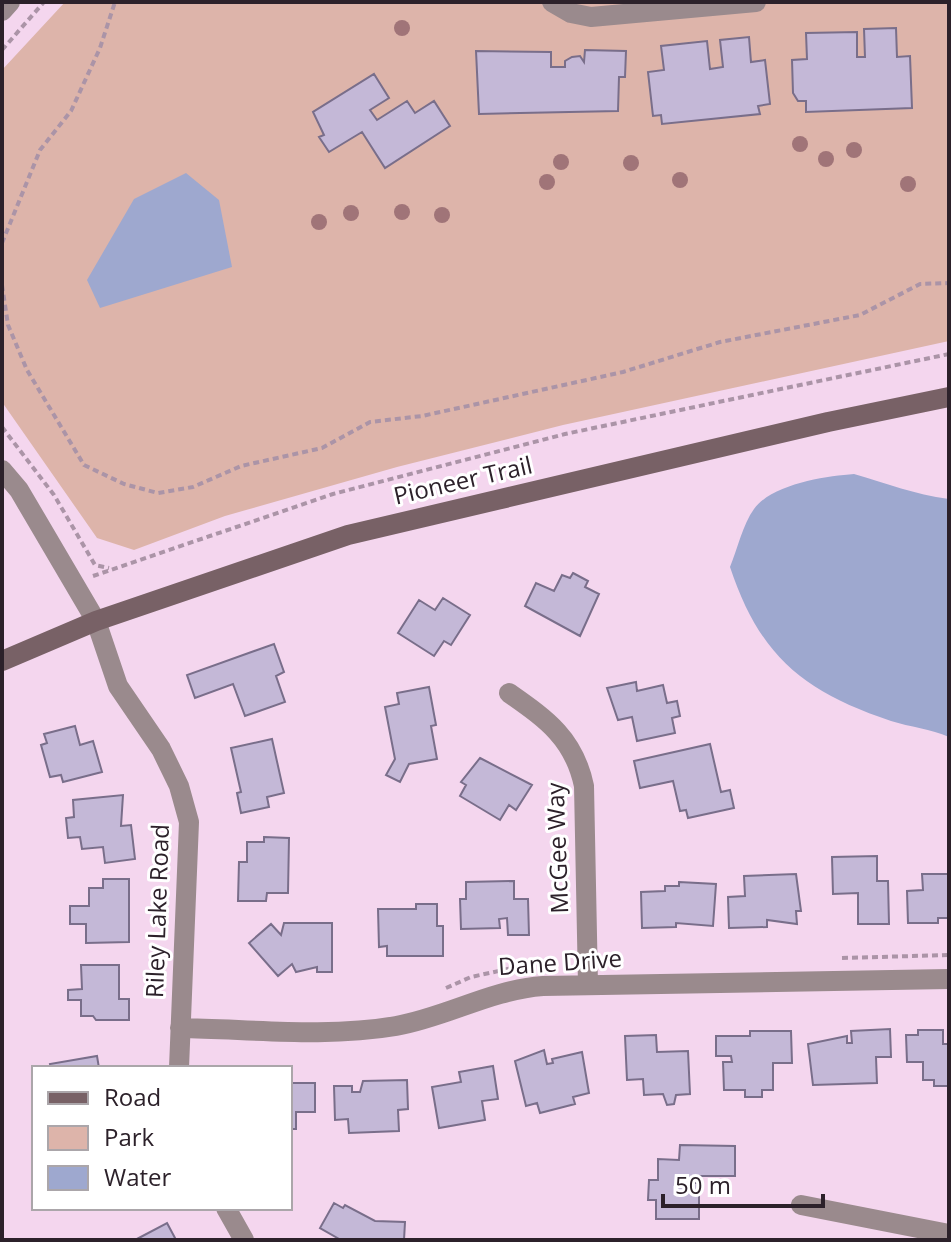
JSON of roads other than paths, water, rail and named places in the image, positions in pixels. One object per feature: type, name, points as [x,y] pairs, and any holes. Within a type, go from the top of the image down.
[{"type":"main road","name":"Pioneer Trail","points":[[2,661],[96,621],[348,535],[813,425],[949,397]]},
{"type":"street","points":[[2,11],[10,2]]},
{"type":"street","points":[[552,2],[571,13],[591,17],[756,2]]},
{"type":"street","name":"Riley Lake Road","points":[[2,470],[19,490],[76,583],[96,621],[118,686],[161,749],[179,786],[189,822],[179,1066]]},
{"type":"street","name":"McGee Way","points":[[509,693],[554,725],[570,744],[580,765],[584,786],[588,985]]},
{"type":"street","name":"Dane Drive","points":[[180,1028],[364,1030],[427,1018],[515,988],[949,979]]},
{"type":"street","points":[[801,1205],[949,1234]]},
{"type":"street","points":[[227,1210],[244,1240]]},
{"type":"water","points":[[186,173],[219,200],[232,267],[100,308],[87,280],[134,199]]},
{"type":"water","points":[[854,474],[912,492],[949,499],[949,737],[860,710],[833,697],[789,667],[771,648],[756,625],[730,567],[747,522],[762,500],[800,483]]}]
